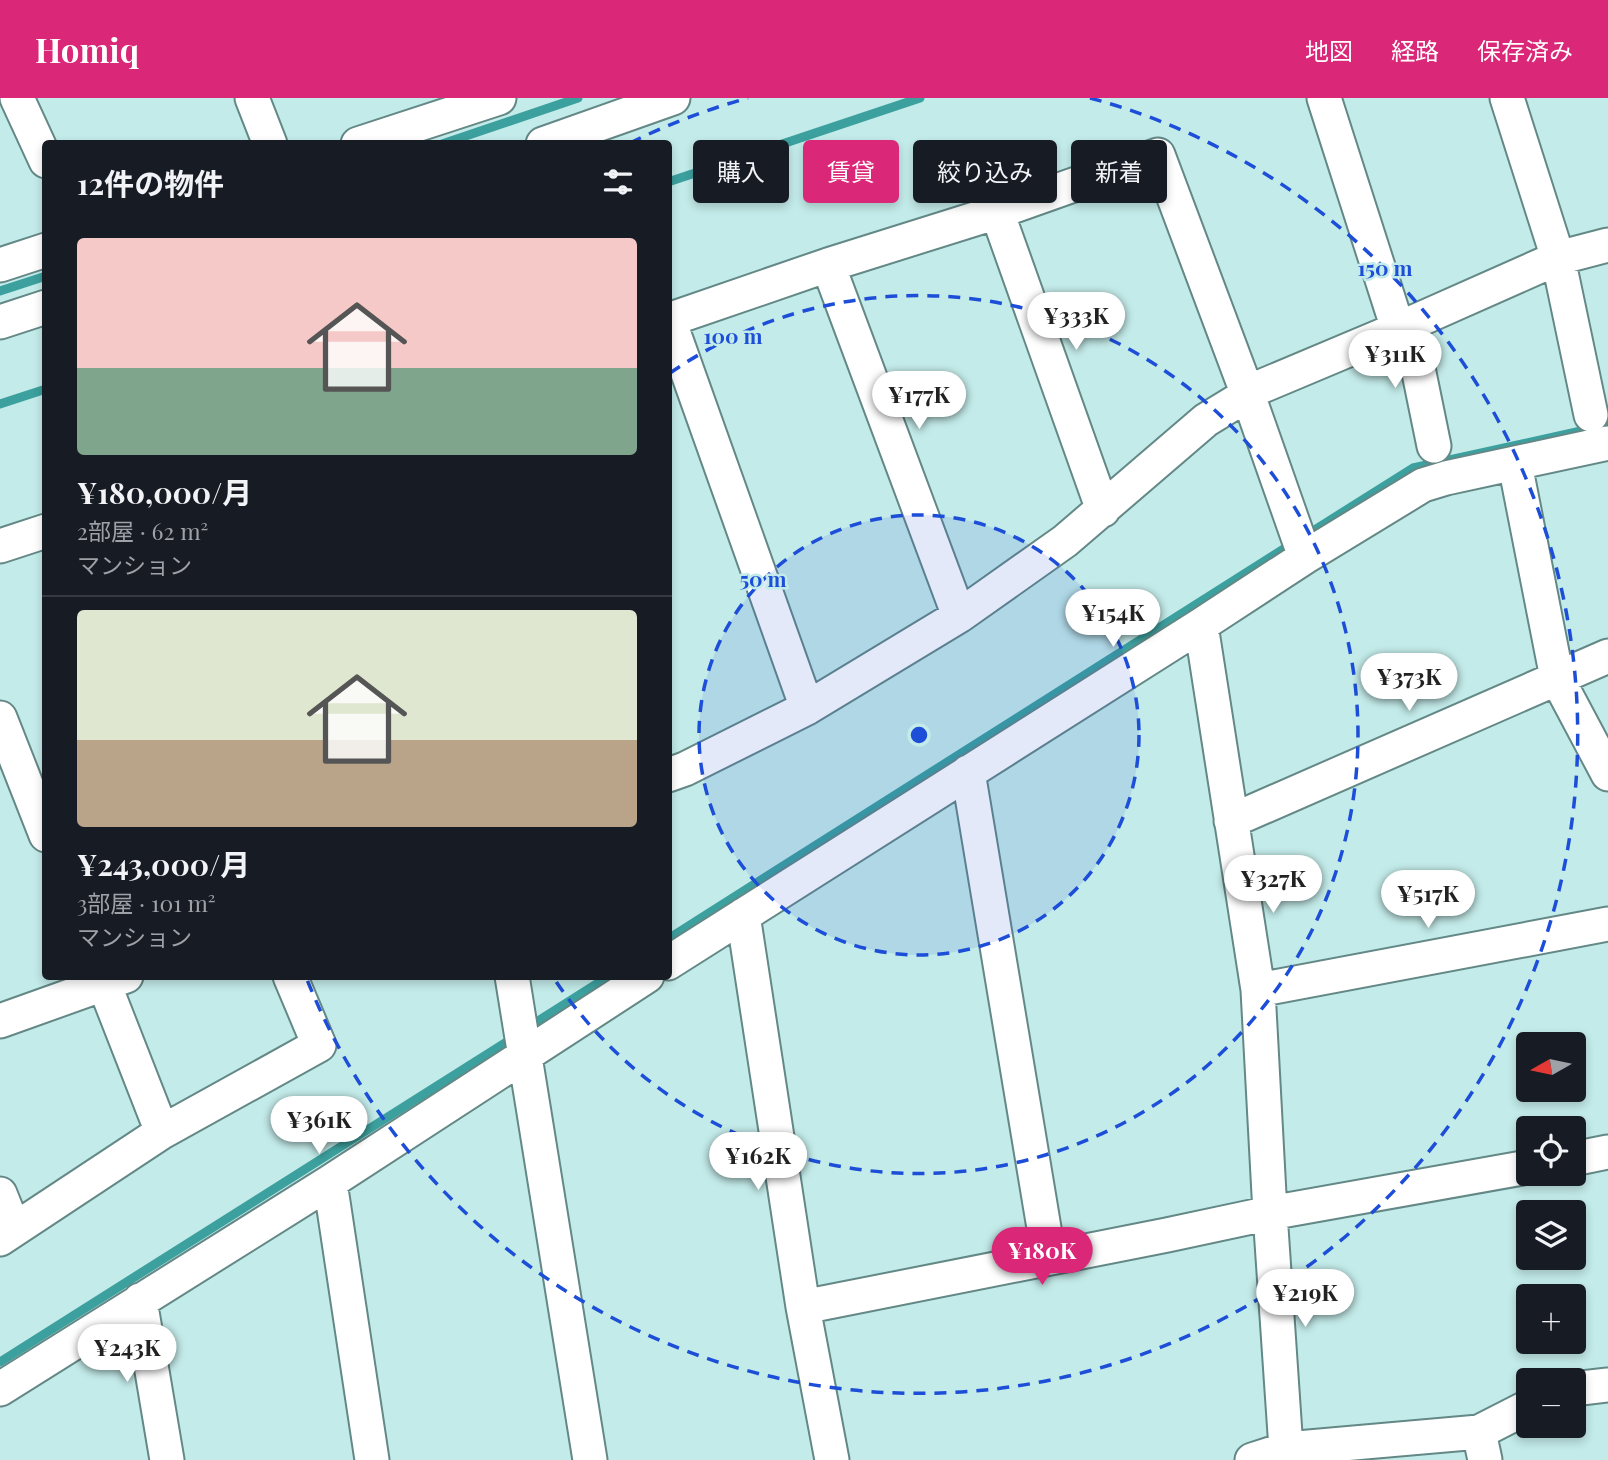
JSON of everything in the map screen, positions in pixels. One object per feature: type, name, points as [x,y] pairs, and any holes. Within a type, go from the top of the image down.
[{"type":"street","points":[[17,98],[42,152]]},
{"type":"street","points":[[252,98],[268,140]]},
{"type":"street","points":[[370,140],[499,98]]},
{"type":"street","points":[[554,140],[673,98]]},
{"type":"street","points":[[1324,98],[1403,326],[1434,446]]},
{"type":"street","points":[[1507,98],[1558,258],[1591,415]]},
{"type":"street","points":[[672,319],[828,265],[997,212],[1158,155],[1248,395],[1304,557]]},
{"type":"street","points":[[997,212],[1103,510]]},
{"type":"street","points":[[672,774],[807,708],[959,616],[1065,541],[1206,420],[1260,387],[1558,258],[1608,245]]},
{"type":"street","points":[[0,265],[42,251]]},
{"type":"street","points":[[828,265],[959,616]]},
{"type":"street","points":[[0,322],[42,308]]},
{"type":"street","points":[[672,328],[807,708]]},
{"type":"street","points":[[672,960],[1304,557],[1423,485],[1608,443]]},
{"type":"street","points":[[1515,464],[1557,678],[1608,774]]},
{"type":"street","points":[[0,546],[42,532]]},
{"type":"street","points":[[1201,625],[1258,990],[1270,1213],[1288,1454]]},
{"type":"street","points":[[1231,821],[1608,656]]},
{"type":"street","points":[[0,718],[42,825]]},
{"type":"street","points":[[968,772],[1049,1258]]},
{"type":"street","points":[[743,915],[803,1307],[832,1460]]},
{"type":"street","points":[[1258,990],[1608,923]]},
{"type":"street","points":[[0,1021],[107,980]]},
{"type":"street","points":[[110,980],[162,1132]]},
{"type":"street","points":[[0,1194],[7,1234],[162,1132],[319,1045],[291,980]]},
{"type":"street","points":[[513,980],[590,1460]]},
{"type":"street","points":[[0,1389],[330,1182],[641,980]]},
{"type":"street","points":[[1586,1156],[1608,1152]]},
{"type":"street","points":[[803,1307],[1270,1213],[1516,1169]]},
{"type":"street","points":[[330,1182],[373,1460]]},
{"type":"street","points":[[141,1300],[167,1460]]},
{"type":"street","points":[[1586,1388],[1608,1385]]},
{"type":"street","points":[[1252,1460],[1288,1454],[1482,1446],[1516,1416]]},
{"type":"waterway","points":[[454,140],[578,98]]},
{"type":"waterway","points":[[672,181],[920,98]]},
{"type":"waterway","points":[[0,291],[42,277]]},
{"type":"waterway","points":[[0,404],[42,390]]},
{"type":"waterway","points":[[1305,536],[1413,468],[1608,425]]},
{"type":"waterway","points":[[672,936],[1293,543]]},
{"type":"waterway","points":[[527,1028],[603,980]]},
{"type":"waterway","points":[[0,1362],[516,1036]]}]
